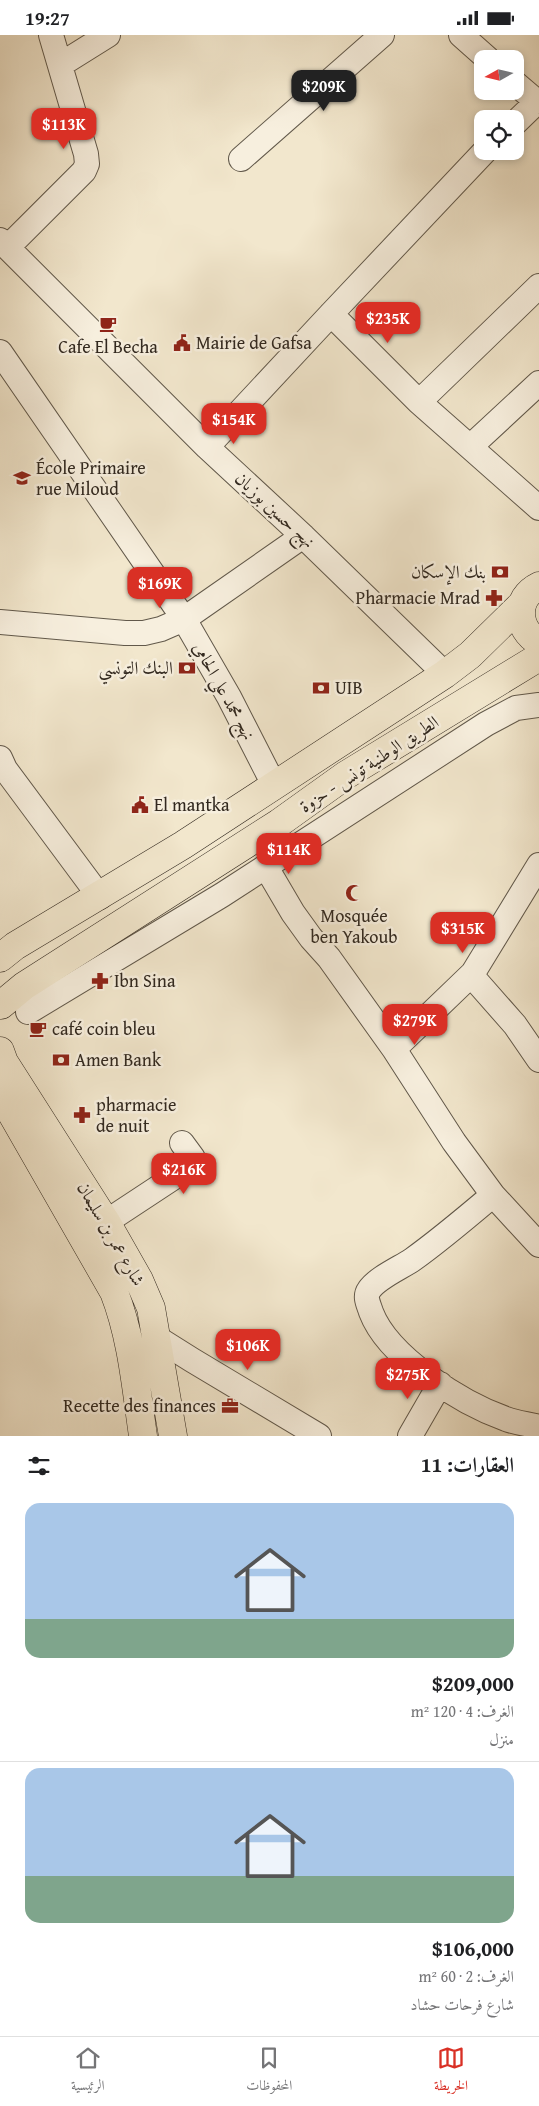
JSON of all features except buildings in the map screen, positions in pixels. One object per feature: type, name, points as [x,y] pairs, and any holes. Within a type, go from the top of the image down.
[{"type":"main road","name":"الطريق الوطنية تونس - حزوة","points":[[0,958],[183,845],[445,674],[470,655],[534,590]]},
{"type":"main road","points":[[534,590],[520,613],[525,630],[539,642]]},
{"type":"main road","name":"الطريق الوطنية تونس - حزوة","points":[[0,1012],[24,985],[279,823],[346,775],[539,657]]},
{"type":"main road","name":"شارع عمر بن سليمان","points":[[0,1051],[4,1062],[106,1222],[139,1280],[151,1308],[173,1436]]},
{"type":"main road","name":"شارع عمر بن سليمان","points":[[0,1093],[114,1292],[124,1317],[129,1341],[143,1436]]},
{"type":"street","points":[[4,243],[84,171],[87,164],[86,154],[51,35]]},
{"type":"street","points":[[60,65],[108,35]]},
{"type":"street","points":[[241,159],[382,35]]},
{"type":"street","points":[[461,35],[478,50]]},
{"type":"street","points":[[524,90],[538,101],[524,114]]},
{"type":"street","points":[[208,447],[476,160]]},
{"type":"street","name":"نهج حسين بوزيان","points":[[4,243],[208,447],[445,674]]},
{"type":"street","points":[[419,402],[539,286]]},
{"type":"street","points":[[331,314],[419,402],[539,508]]},
{"type":"street","name":"نهج محمد علي الحامي","points":[[0,352],[184,619],[229,697],[274,785]]},
{"type":"street","points":[[470,447],[539,383]]},
{"type":"street","points":[[0,622],[125,633],[144,633],[161,629],[184,619],[303,536]]},
{"type":"street","points":[[510,675],[539,674]]},
{"type":"street","points":[[28,1012],[266,867],[486,724],[516,708],[539,705]]},
{"type":"street","points":[[0,758],[5,769],[100,897]]},
{"type":"street","points":[[394,1049],[471,975],[489,950],[539,865]]},
{"type":"street","points":[[266,867],[293,913],[311,938],[330,958],[394,1049],[454,1142],[493,1195],[539,1245]]},
{"type":"street","points":[[471,975],[515,1025],[539,1060]]},
{"type":"street","points":[[106,1222],[191,1166],[193,1158],[182,1143]]},
{"type":"street","points":[[493,1195],[412,1259],[375,1284],[368,1291],[366,1299],[373,1317],[386,1337],[404,1358],[440,1384],[474,1404],[506,1419],[539,1427]]},
{"type":"street","points":[[157,1337],[319,1436]]},
{"type":"street","points":[[410,1436],[440,1384]]},
{"type":"place","name":"Cafe El Becha","points":[[108,324]]},
{"type":"place","name":"Mairie de Gafsa","points":[[182,343]]},
{"type":"place","name":"École Primaire rue Miloud","points":[[22,478]]},
{"type":"place","name":"بنك الإسكان","points":[[500,572]]},
{"type":"place","name":"Pharmacie Mrad","points":[[494,598]]},
{"type":"place","name":"البنك التونسي","points":[[187,668]]},
{"type":"place","name":"UIB","points":[[321,688]]},
{"type":"place","name":"El mantka","points":[[140,805]]},
{"type":"place","name":"Mosquée ben Yakoub","points":[[354,893]]},
{"type":"place","name":"Ibn Sina","points":[[100,981]]},
{"type":"place","name":"café coin bleu","points":[[38,1029]]},
{"type":"place","name":"Amen Bank","points":[[61,1060]]},
{"type":"place","name":"pharmacie de nuit","points":[[82,1115]]},
{"type":"place","name":"Recette des finances","points":[[230,1406]]}]
